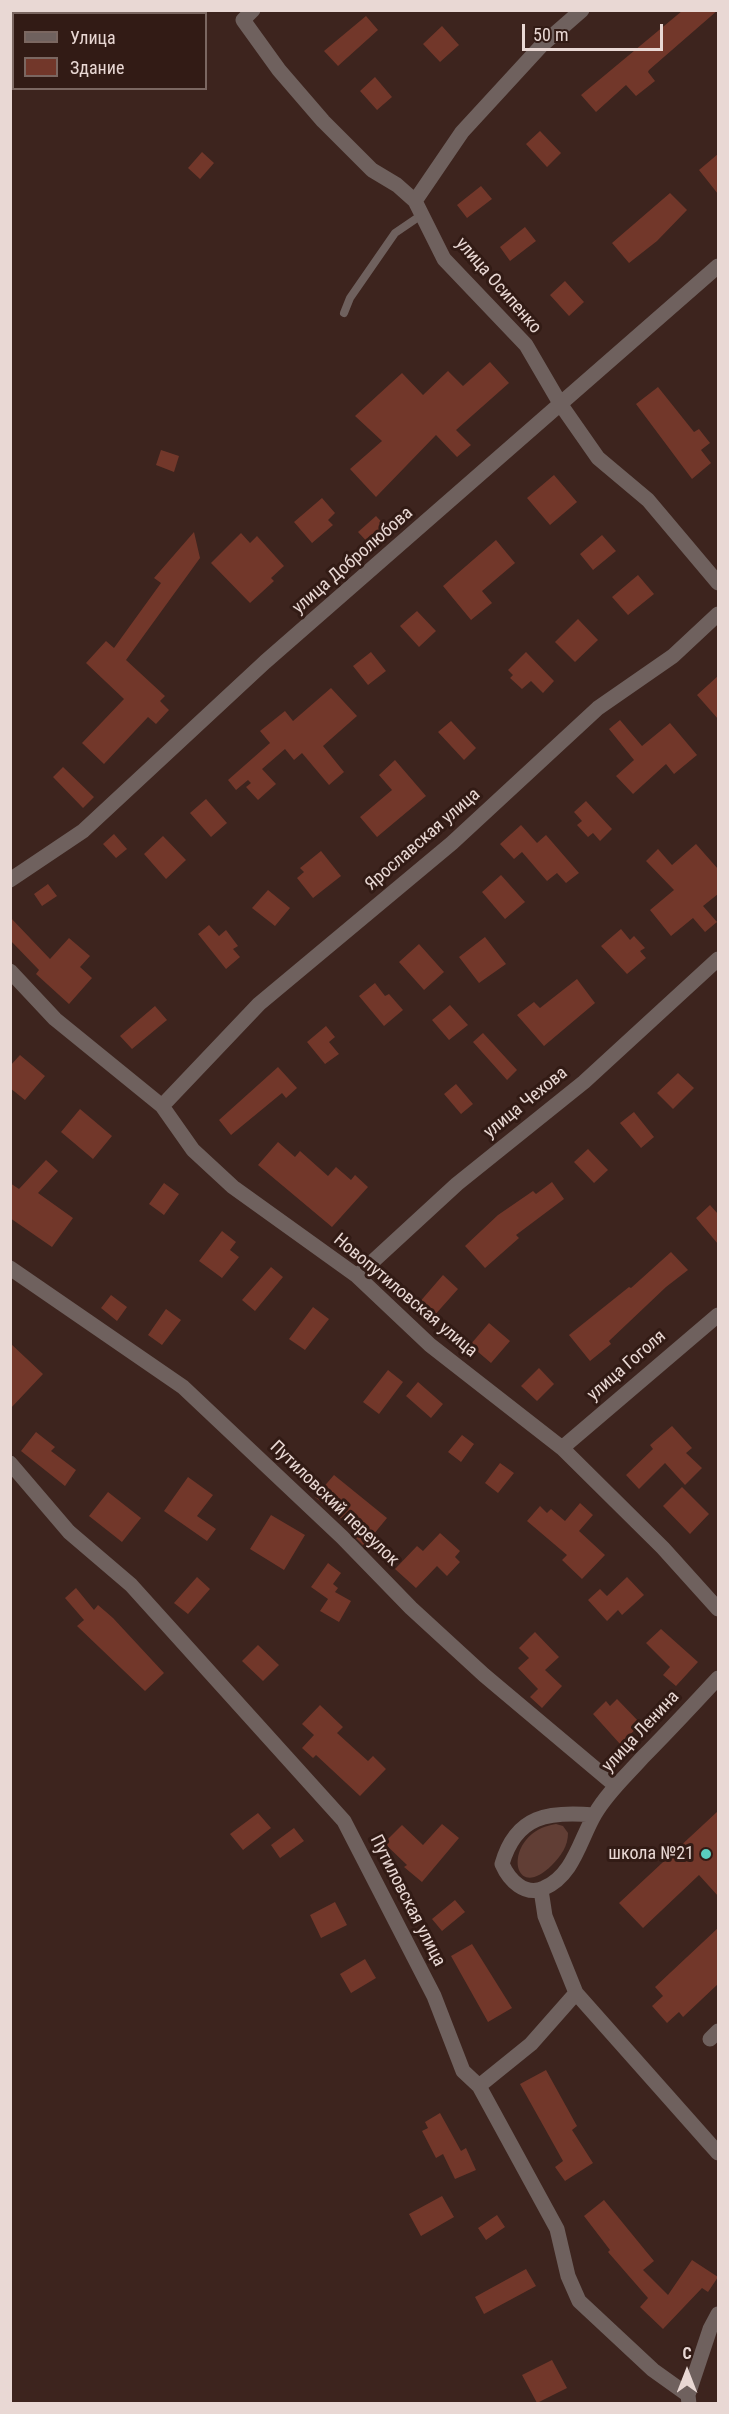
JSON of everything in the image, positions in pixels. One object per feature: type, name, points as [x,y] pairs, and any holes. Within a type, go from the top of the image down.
[{"type":"street","points":[[248,15],[279,70],[323,121],[372,170],[397,185],[415,201],[462,132],[542,45],[582,10]]},
{"type":"street","name":"улица Осипенко","points":[[415,201],[420,216],[444,259],[526,345],[561,405],[598,458],[648,500],[718,583]]},
{"type":"street","name":"улица Добролюбова","points":[[10,880],[83,831],[266,662],[718,266]]},
{"type":"street","name":"Ярославская улица","points":[[162,1106],[259,1004],[452,843],[598,708],[673,656],[718,614]]},
{"type":"street","name":"улица Чехова","points":[[357,1276],[457,1184],[584,1082],[718,959]]},
{"type":"street","name":"Новопутиловская улица","points":[[10,971],[55,1019],[162,1106],[193,1150],[233,1187],[357,1276],[430,1345],[562,1448],[663,1548],[718,1609]]},
{"type":"street","name":"Путиловский переулок","points":[[10,1268],[183,1387],[342,1537],[411,1608],[484,1674],[616,1786]]},
{"type":"street","name":"улица Гоголя","points":[[562,1448],[718,1315]]},
{"type":"street","name":"Путиловская улица","points":[[10,1463],[69,1532],[131,1585],[344,1821],[434,1996],[463,2071],[479,2086],[557,2229],[568,2276],[579,2301],[653,2370],[689,2399]]},
{"type":"street","name":"улица Ленина","points":[[541,1890],[554,1884],[576,1857],[594,1815],[616,1786],[718,1678]]},
{"type":"street","points":[[594,1815],[567,1813],[548,1815],[522,1828],[508,1843],[502,1864],[509,1878],[522,1888],[541,1890],[545,1916],[576,1993],[718,2153]]},
{"type":"street","points":[[479,2086],[531,2044],[576,1993]]},
{"type":"street","points":[[689,2399],[699,2358],[718,2314]]},
{"type":"lane","points":[[344,313],[350,298],[394,233],[420,216]]},
{"type":"shaded area","points":[[556,1824],[563,1826],[568,1833],[567,1842],[558,1858],[538,1876],[527,1877],[520,1873],[519,1852],[526,1840],[538,1830]]},
{"type":"building","points":[[718,10],[649,70],[648,72],[655,81],[636,96],[626,85],[596,112],[581,95],[682,11]]},
{"type":"building","points":[[366,16],[378,30],[338,66],[324,51]]},
{"type":"building","points":[[442,26],[459,45],[440,62],[423,44]]},
{"type":"building","points":[[375,77],[392,97],[377,110],[360,91]]},
{"type":"building","points":[[540,131],[561,153],[547,167],[526,144]]},
{"type":"building","points":[[202,152],[214,163],[200,179],[188,168]]},
{"type":"building","points":[[718,154],[718,194],[699,170]]},
{"type":"building","points":[[481,186],[492,199],[467,218],[457,205]]},
{"type":"building","points":[[670,193],[687,210],[657,241],[629,263],[612,243]]},
{"type":"building","points":[[525,227],[536,241],[510,261],[500,247]]},
{"type":"building","points":[[565,281],[584,302],[569,316],[550,295]]},
{"type":"building","points":[[490,362],[509,383],[456,430],[471,445],[457,457],[436,435],[376,497],[350,469],[382,441],[355,416],[402,373],[423,395],[448,371],[463,386]]},
{"type":"building","points":[[658,387],[694,432],[699,429],[710,443],[701,450],[711,463],[692,479],[636,404]]},
{"type":"building","points":[[161,450],[179,456],[174,472],[156,465]]},
{"type":"building","points":[[554,475],[577,502],[550,525],[527,498]]},
{"type":"building","points":[[322,498],[335,513],[328,520],[333,525],[312,543],[294,522]]},
{"type":"building","points":[[376,516],[390,531],[372,547],[358,532]]},
{"type":"building","points":[[194,532],[200,558],[126,660],[165,696],[160,701],[169,710],[156,724],[148,717],[104,764],[82,743],[124,699],[86,663],[106,641],[114,648],[161,583],[154,578]]},
{"type":"building","points":[[241,533],[250,543],[257,536],[284,566],[271,578],[274,581],[250,603],[211,563]]},
{"type":"building","points":[[602,535],[616,551],[593,570],[580,554]]},
{"type":"building","points":[[496,540],[515,563],[482,591],[492,603],[471,620],[443,586]]},
{"type":"building","points":[[638,575],[654,594],[628,615],[612,597]]},
{"type":"building","points":[[417,611],[436,631],[419,647],[400,626]]},
{"type":"building","points":[[578,619],[598,640],[575,662],[555,642]]},
{"type":"building","points":[[371,652],[386,671],[368,685],[353,666]]},
{"type":"building","points":[[526,652],[554,681],[543,693],[531,681],[522,689],[510,678],[513,675],[508,670]]},
{"type":"building","points":[[718,676],[718,719],[697,695]]},
{"type":"building","points":[[331,688],[357,716],[323,746],[344,772],[329,785],[302,753],[294,760],[285,749],[262,769],[276,784],[258,800],[246,787],[251,783],[248,780],[236,790],[228,780],[270,743],[260,731],[285,711],[293,721]]},
{"type":"building","points":[[620,720],[642,746],[670,723],[697,755],[674,774],[666,764],[633,794],[616,776],[634,760],[609,729]]},
{"type":"building","points":[[451,721],[476,748],[464,760],[438,732]]},
{"type":"building","points":[[395,760],[426,796],[377,837],[360,817],[392,790],[379,775]]},
{"type":"building","points":[[63,767],[94,797],[83,808],[53,777]]},
{"type":"building","points":[[206,799],[227,823],[211,837],[190,813]]},
{"type":"building","points":[[586,801],[612,829],[600,841],[593,833],[588,837],[577,825],[582,821],[574,812]]},
{"type":"building","points":[[521,825],[537,843],[546,835],[579,873],[566,883],[557,873],[547,881],[522,852],[514,859],[500,844]]},
{"type":"building","points":[[114,834],[127,849],[116,858],[103,844]]},
{"type":"building","points":[[163,836],[186,860],[166,879],[144,854]]},
{"type":"building","points":[[696,844],[718,869],[718,894],[703,906],[717,922],[705,932],[693,918],[671,936],[650,910],[674,890],[646,861],[658,849],[672,865]]},
{"type":"building","points":[[321,851],[341,876],[313,898],[297,878],[304,872],[300,868]]},
{"type":"building","points":[[501,875],[525,902],[505,919],[482,892]]},
{"type":"building","points":[[48,884],[57,896],[42,906],[34,894]]},
{"type":"building","points":[[268,890],[290,908],[275,926],[252,908]]},
{"type":"building","points":[[10,917],[50,959],[69,938],[90,956],[80,967],[92,978],[69,1004],[36,974],[39,970],[10,940]]},
{"type":"building","points":[[209,925],[219,936],[226,930],[238,946],[233,949],[240,957],[226,969],[198,934]]},
{"type":"building","points":[[621,929],[630,940],[634,936],[645,948],[640,951],[646,958],[627,974],[601,946]]},
{"type":"building","points":[[485,937],[506,964],[479,983],[459,957]]},
{"type":"building","points":[[419,944],[444,972],[424,990],[399,962]]},
{"type":"building","points":[[577,979],[595,1003],[544,1046],[517,1015],[534,1002],[540,1008]]},
{"type":"building","points":[[375,983],[385,996],[389,994],[403,1010],[384,1026],[359,996]]},
{"type":"building","points":[[450,1005],[468,1025],[449,1040],[432,1020]]},
{"type":"building","points":[[155,1006],[167,1020],[132,1049],[120,1036]]},
{"type":"building","points":[[326,1026],[335,1037],[329,1042],[339,1054],[325,1064],[307,1042]]},
{"type":"building","points":[[483,1033],[517,1070],[507,1080],[473,1042]]},
{"type":"building","points":[[20,1055],[45,1076],[25,1100],[10,1088],[10,1066]]},
{"type":"building","points":[[278,1067],[297,1088],[286,1098],[282,1093],[231,1135],[219,1120]]},
{"type":"building","points":[[678,1073],[694,1088],[673,1109],[657,1093]]},
{"type":"building","points":[[456,1084],[473,1104],[461,1114],[444,1094]]},
{"type":"building","points":[[80,1109],[112,1136],[93,1159],[61,1132]]},
{"type":"building","points":[[634,1112],[654,1137],[641,1148],[620,1123]]},
{"type":"building","points":[[278,1142],[295,1157],[300,1151],[328,1176],[336,1167],[351,1180],[355,1175],[368,1187],[332,1227],[258,1165]]},
{"type":"building","points":[[588,1149],[608,1170],[594,1183],[574,1162]]},
{"type":"building","points":[[46,1160],[58,1171],[38,1193],[73,1218],[52,1247],[10,1218],[10,1183],[19,1189]]},
{"type":"building","points":[[552,1182],[564,1199],[516,1235],[519,1238],[485,1268],[465,1246],[498,1215],[533,1191],[536,1194]]},
{"type":"building","points":[[164,1183],[179,1194],[164,1215],[149,1204]]},
{"type":"building","points":[[710,1205],[718,1214],[718,1244],[696,1218]]},
{"type":"building","points":[[222,1231],[236,1242],[230,1250],[239,1257],[222,1278],[199,1261]]},
{"type":"building","points":[[671,1252],[688,1270],[666,1287],[609,1341],[611,1344],[590,1361],[569,1335],[629,1287],[631,1288]]},
{"type":"building","points":[[271,1267],[283,1277],[255,1311],[242,1300]]},
{"type":"building","points":[[443,1275],[458,1289],[433,1317],[418,1304]]},
{"type":"building","points":[[111,1295],[127,1307],[117,1321],[101,1308]]},
{"type":"building","points":[[313,1307],[329,1319],[305,1350],[289,1339]]},
{"type":"building","points":[[166,1309],[181,1320],[162,1345],[148,1335]]},
{"type":"building","points":[[489,1323],[510,1341],[491,1363],[470,1345]]},
{"type":"building","points":[[10,1343],[43,1374],[10,1409]]},
{"type":"building","points":[[539,1368],[554,1384],[537,1401],[521,1386]]},
{"type":"building","points":[[388,1370],[403,1382],[379,1414],[363,1402]]},
{"type":"building","points":[[418,1382],[443,1404],[431,1418],[406,1396]]},
{"type":"building","points":[[672,1426],[692,1448],[686,1453],[702,1468],[685,1485],[665,1463],[639,1489],[626,1475],[653,1449],[650,1445]]},
{"type":"building","points":[[36,1432],[55,1447],[51,1451],[76,1470],[65,1486],[21,1451]]},
{"type":"building","points":[[462,1435],[474,1444],[461,1462],[448,1452]]},
{"type":"building","points":[[500,1463],[514,1473],[498,1493],[485,1483]]},
{"type":"building","points":[[334,1475],[387,1518],[364,1546],[353,1535],[356,1531],[315,1497]]},
{"type":"building","points":[[188,1477],[213,1495],[197,1516],[216,1529],[207,1541],[164,1511]]},
{"type":"building","points":[[682,1487],[709,1514],[690,1534],[663,1506]]},
{"type":"building","points":[[108,1492],[141,1518],[122,1542],[89,1516]]},
{"type":"building","points":[[580,1503],[593,1515],[579,1531],[605,1555],[582,1579],[562,1560],[567,1555],[527,1521],[540,1506],[547,1513],[551,1509],[565,1521]]},
{"type":"building","points":[[271,1515],[305,1535],[284,1570],[250,1549]]},
{"type":"building","points":[[440,1533],[460,1551],[455,1557],[460,1562],[447,1576],[437,1566],[416,1588],[395,1569],[417,1546],[423,1551]]},
{"type":"building","points":[[328,1563],[341,1573],[333,1584],[338,1588],[335,1592],[351,1601],[339,1622],[320,1611],[328,1599],[311,1587]]},
{"type":"building","points":[[197,1577],[210,1589],[188,1614],[174,1603]]},
{"type":"building","points":[[627,1577],[644,1595],[622,1615],[618,1610],[607,1621],[588,1600],[600,1589],[607,1596]]},
{"type":"building","points":[[76,1588],[94,1610],[98,1605],[113,1618],[164,1673],[145,1691],[77,1626],[84,1620],[65,1598]]},
{"type":"building","points":[[661,1629],[698,1662],[676,1686],[663,1675],[670,1667],[646,1643]]},
{"type":"building","points":[[535,1632],[559,1657],[545,1670],[562,1686],[542,1708],[530,1697],[538,1689],[518,1668],[529,1658],[519,1648]]},
{"type":"building","points":[[258,1645],[279,1665],[263,1681],[242,1661]]},
{"type":"building","points":[[617,1699],[641,1724],[620,1744],[593,1714],[606,1701],[610,1706]]},
{"type":"building","points":[[320,1705],[343,1727],[337,1733],[368,1761],[373,1756],[386,1769],[360,1796],[316,1755],[313,1758],[302,1748],[314,1735],[302,1724]]},
{"type":"building","points":[[718,1811],[718,1896],[699,1875],[643,1928],[619,1903]]},
{"type":"building","points":[[258,1813],[271,1828],[243,1850],[230,1834]]},
{"type":"building","points":[[442,1824],[459,1838],[422,1882],[404,1867],[407,1865],[384,1843],[402,1825],[423,1845]]},
{"type":"building","points":[[294,1828],[304,1841],[280,1858],[271,1845]]},
{"type":"building","points":[[455,1900],[465,1912],[442,1931],[432,1919]]},
{"type":"building","points":[[335,1902],[347,1925],[321,1938],[310,1915]]},
{"type":"building","points":[[718,1928],[718,1984],[683,2017],[679,2012],[667,2023],[652,2006],[663,1996],[655,1987]]},
{"type":"building","points":[[472,1944],[512,2008],[488,2022],[451,1956]]},
{"type":"building","points":[[365,1959],[376,1978],[351,1993],[340,1974]]},
{"type":"building","points":[[546,2070],[577,2126],[572,2130],[593,2163],[565,2181],[555,2167],[563,2161],[520,2084]]},
{"type":"building","points":[[440,2113],[461,2151],[466,2148],[476,2170],[455,2179],[443,2154],[436,2158],[422,2131],[428,2128],[425,2122]]},
{"type":"building","points":[[442,2196],[454,2217],[421,2236],[409,2214]]},
{"type":"building","points":[[604,2200],[654,2261],[643,2270],[668,2295],[692,2260],[718,2277],[708,2292],[702,2288],[663,2329],[640,2307],[648,2298],[608,2252],[610,2250],[584,2216]]},
{"type":"building","points":[[497,2215],[505,2227],[486,2240],[478,2228]]},
{"type":"building","points":[[526,2269],[536,2286],[484,2314],[475,2297]]},
{"type":"building","points":[[552,2360],[567,2388],[537,2403],[522,2375]]},
{"type":"place","name":"школа №21","points":[[706,1854]]}]
